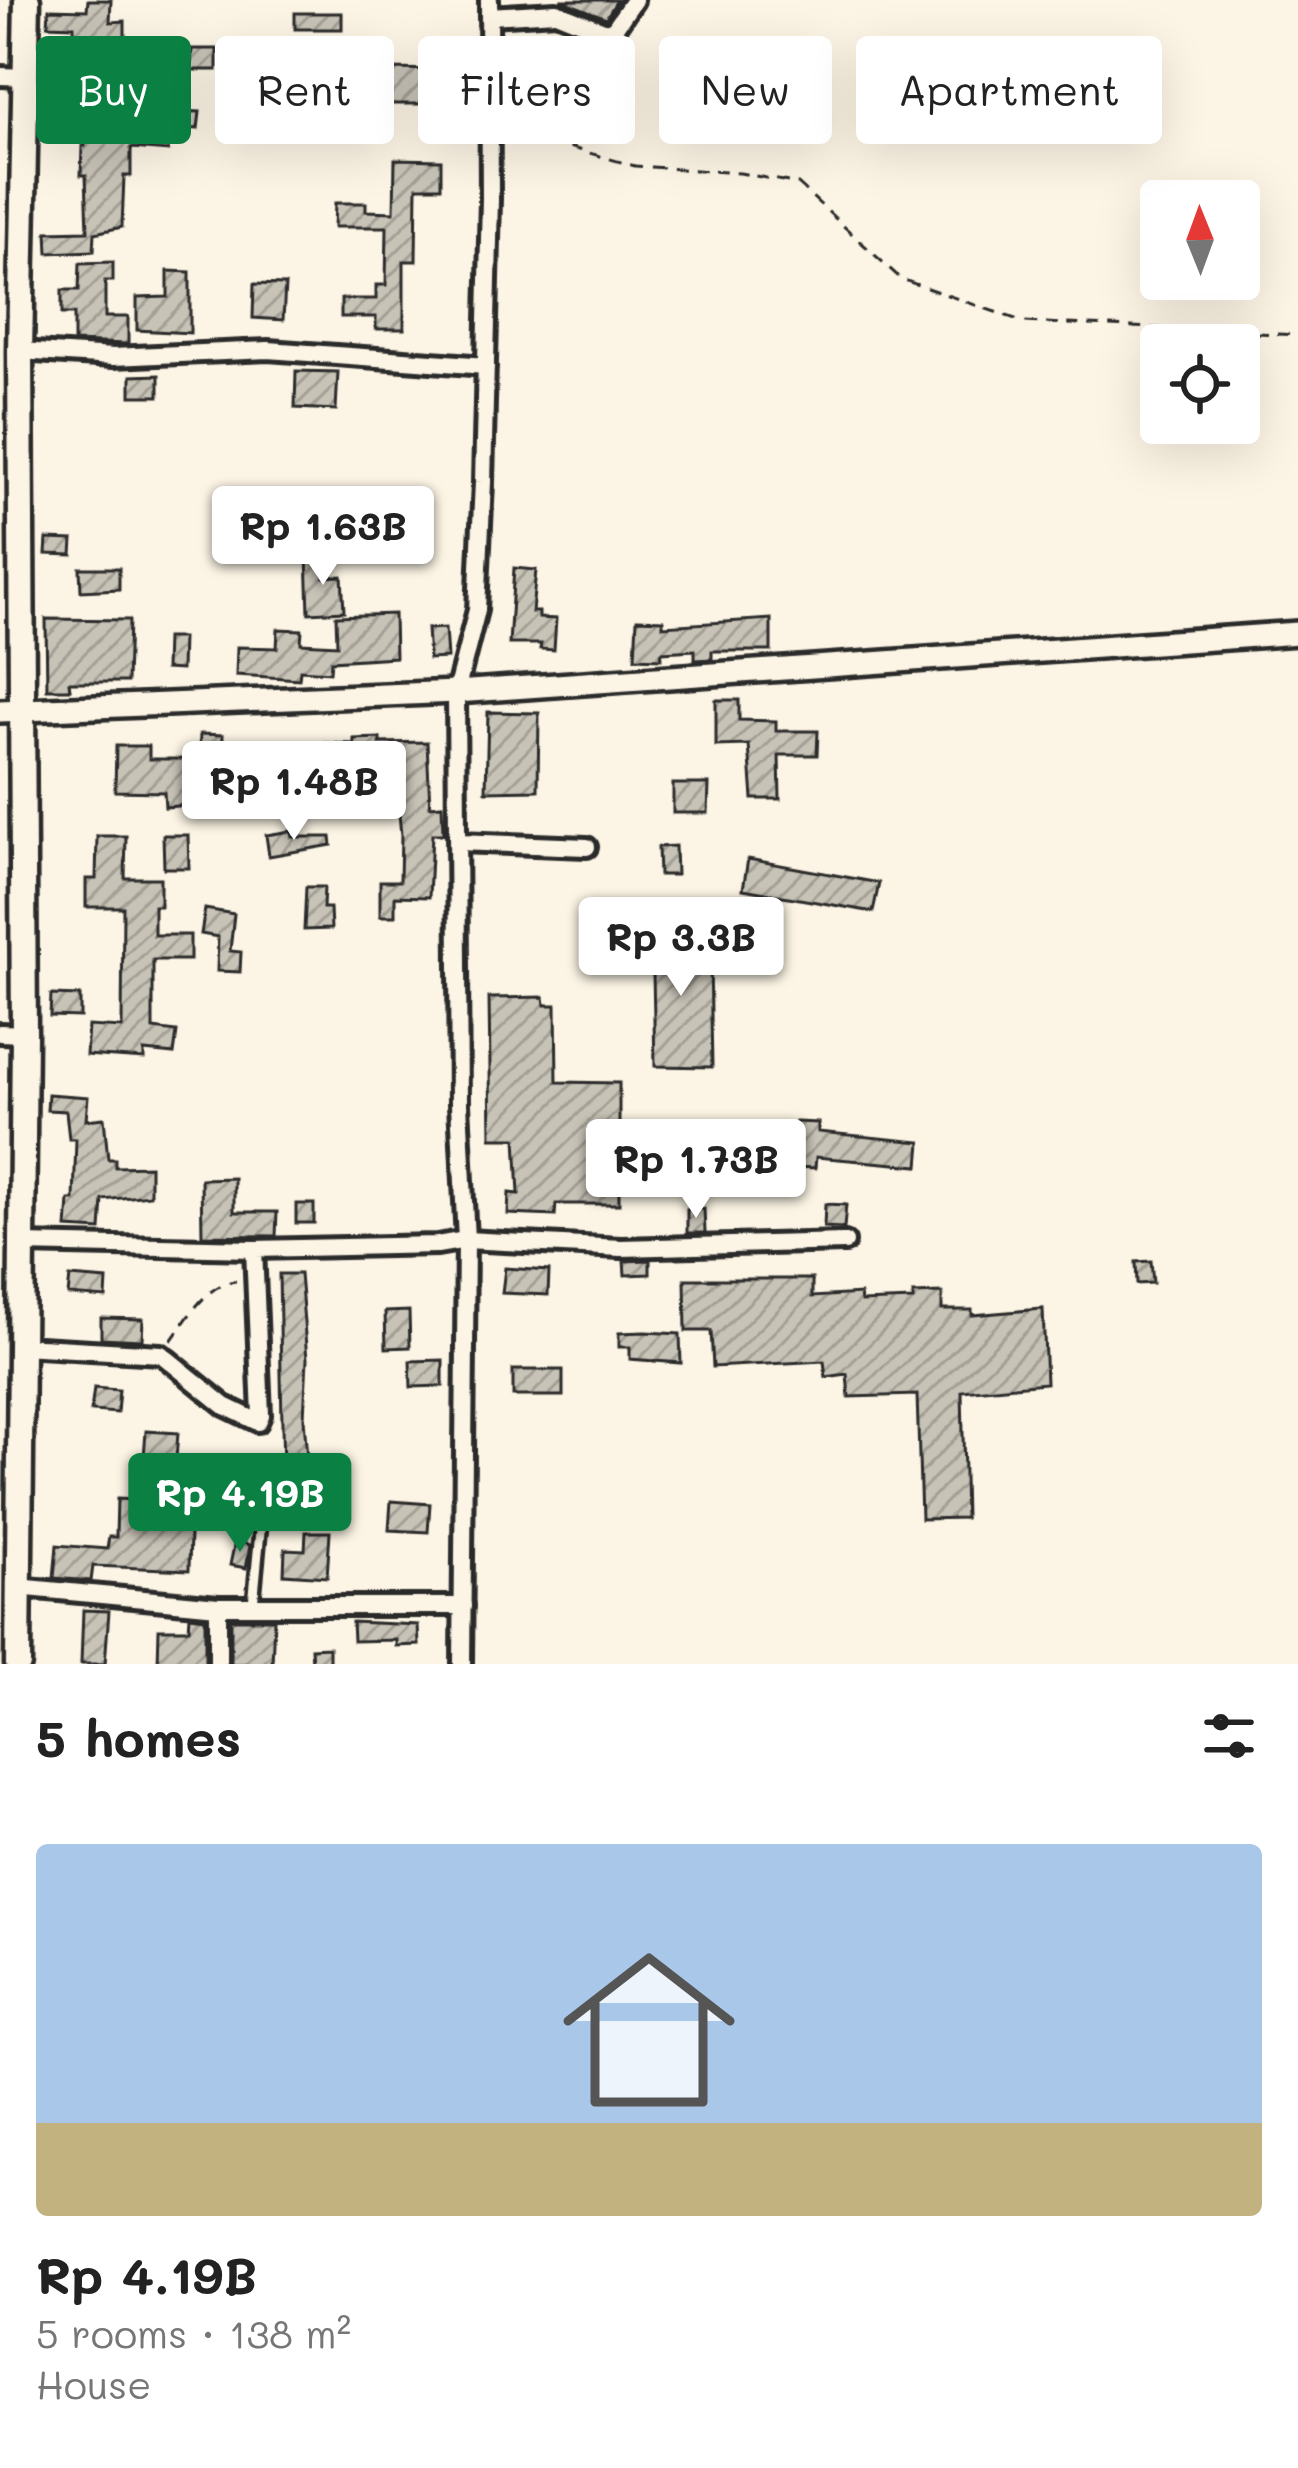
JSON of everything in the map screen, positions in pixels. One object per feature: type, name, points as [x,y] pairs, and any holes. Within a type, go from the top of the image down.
[{"type":"main road","points":[[18,1664],[22,1244],[12,1034],[10,530],[20,351],[27,0]]},
{"type":"street","points":[[489,8],[556,12],[606,32],[614,29],[634,0]]},
{"type":"street","points":[[0,76],[27,77]]},
{"type":"street","points":[[461,1664],[466,1240],[459,1104],[456,692],[477,610],[490,144]]},
{"type":"street","points":[[20,351],[113,357],[268,350],[486,366]]},
{"type":"street","points":[[11,710],[456,692],[1298,633]]},
{"type":"street","points":[[458,842],[587,847]]},
{"type":"street","points":[[22,1244],[313,1250],[466,1240],[621,1248],[845,1242]]},
{"type":"street","points":[[21,1346],[161,1354],[225,1406],[260,1421],[254,1249]]},
{"type":"street","points":[[17,1587],[218,1606],[463,1606]]},
{"type":"street","points":[[218,1606],[218,1664]]},
{"type":"lane","points":[[253,1605],[262,1510]]},
{"type":"path","points":[[557,144],[635,166],[740,173],[798,184],[901,279],[1024,322],[1298,335]]},
{"type":"path","points":[[161,1354],[223,1282],[256,1280]]},
{"type":"building","points":[[88,0],[111,0],[110,22],[125,21],[125,36],[74,36],[74,26],[48,25],[49,9],[87,10]]},
{"type":"building","points":[[560,0],[617,0],[606,18]]},
{"type":"building","points":[[295,13],[342,13],[342,29],[295,29]]},
{"type":"building","points":[[192,49],[215,49],[215,70],[191,70]]},
{"type":"building","points":[[394,69],[418,70],[418,104],[394,104]]},
{"type":"building","points":[[191,112],[200,112],[198,129],[191,129]]},
{"type":"building","points":[[169,144],[168,151],[131,148],[131,176],[124,176],[122,227],[95,233],[94,251],[48,253],[47,232],[88,231],[86,175],[81,175],[85,146]]},
{"type":"building","points":[[395,159],[441,160],[441,187],[417,187],[416,261],[404,261],[404,329],[376,329],[376,317],[341,317],[341,299],[376,299],[376,285],[386,285],[387,227],[334,227],[335,203],[366,203],[366,211],[394,212]]},
{"type":"building","points":[[113,262],[113,281],[105,281],[105,317],[128,317],[128,344],[74,342],[74,314],[62,314],[62,290],[79,290],[80,263]]},
{"type":"building","points":[[168,271],[190,272],[190,333],[137,330],[137,298],[168,297]]},
{"type":"building","points":[[254,284],[285,285],[283,320],[253,318]]},
{"type":"building","points":[[296,371],[338,372],[336,410],[295,408]]},
{"type":"building","points":[[159,375],[159,396],[131,396],[131,376]]},
{"type":"building","points":[[353,538],[372,538],[372,555],[353,555]]},
{"type":"building","points":[[47,539],[73,540],[72,555],[46,554]]},
{"type":"building","points":[[322,554],[324,577],[342,576],[344,611],[309,613],[307,555]]},
{"type":"building","points":[[80,568],[119,568],[119,589],[81,591]]},
{"type":"building","points":[[514,568],[536,570],[532,612],[539,612],[539,618],[556,619],[554,650],[540,649],[541,644],[509,644]]},
{"type":"building","points":[[394,614],[395,657],[331,661],[330,672],[300,670],[299,679],[236,675],[237,647],[277,648],[278,629],[302,630],[301,643],[337,645],[336,616]]},
{"type":"building","points":[[46,619],[129,620],[127,682],[69,682],[70,689],[47,689]]},
{"type":"building","points":[[637,619],[663,620],[663,626],[771,619],[771,651],[712,651],[712,659],[695,660],[695,650],[662,652],[661,659],[635,658]]},
{"type":"building","points":[[445,628],[447,658],[429,659],[427,629]]},
{"type":"building","points":[[166,638],[182,638],[181,670],[165,669]]},
{"type":"building","points":[[716,700],[739,700],[739,720],[776,721],[776,731],[818,731],[817,755],[779,755],[780,799],[753,799],[749,745],[716,746]]},
{"type":"building","points":[[488,712],[539,713],[538,790],[486,791]]},
{"type":"building","points":[[200,734],[223,735],[221,811],[200,810],[200,804],[165,807],[164,792],[115,791],[116,746],[149,746],[149,759],[199,759]]},
{"type":"building","points":[[380,738],[380,743],[427,742],[430,806],[442,805],[443,834],[432,834],[429,897],[395,896],[395,916],[380,916],[380,881],[400,881],[395,773],[333,775],[332,792],[273,789],[273,754],[296,755],[296,742],[354,744],[354,739]]},
{"type":"building","points":[[673,784],[709,784],[708,813],[673,813]]},
{"type":"building","points":[[291,831],[292,837],[331,837],[332,845],[269,856],[266,835]]},
{"type":"building","points":[[163,835],[188,835],[189,868],[164,868]]},
{"type":"building","points":[[97,836],[126,836],[125,878],[160,878],[154,935],[190,935],[190,960],[153,960],[153,1029],[177,1032],[174,1054],[144,1051],[144,1059],[86,1055],[88,1026],[122,1028],[123,907],[86,907],[86,879],[96,879]]},
{"type":"building","points":[[675,846],[676,875],[659,875],[658,847]]},
{"type":"building","points":[[748,859],[879,883],[873,912],[743,889]]},
{"type":"building","points":[[306,887],[324,887],[323,908],[330,908],[331,929],[304,930]]},
{"type":"building","points":[[205,909],[234,914],[230,951],[241,952],[240,972],[217,971],[218,937],[201,934]]},
{"type":"building","points":[[694,923],[697,962],[710,962],[712,1067],[655,1066],[652,926]]},
{"type":"building","points":[[51,995],[80,996],[80,1017],[50,1016]]},
{"type":"building","points":[[544,997],[545,1005],[556,1005],[557,1082],[619,1083],[619,1204],[556,1204],[555,1216],[508,1214],[509,1193],[519,1194],[516,1138],[491,1138],[489,998]]},
{"type":"building","points":[[48,1094],[88,1097],[86,1120],[104,1118],[108,1159],[115,1159],[115,1167],[150,1166],[150,1195],[103,1200],[101,1230],[67,1228],[69,1200],[74,1200],[76,1139],[69,1139],[66,1111],[47,1110]]},
{"type":"building","points":[[796,1122],[818,1123],[818,1132],[921,1142],[919,1166],[816,1157],[815,1168],[793,1167]]},
{"type":"building","points":[[234,1178],[234,1212],[277,1212],[276,1236],[202,1235],[201,1179]]},
{"type":"building","points":[[296,1204],[314,1204],[314,1223],[296,1223]]},
{"type":"building","points":[[825,1204],[846,1205],[844,1228],[824,1227]]},
{"type":"building","points":[[687,1209],[704,1209],[705,1233],[687,1233]]},
{"type":"building","points":[[650,1260],[650,1274],[625,1275],[624,1261]]},
{"type":"building","points":[[1151,1261],[1153,1283],[1137,1284],[1136,1262]]},
{"type":"building","points":[[505,1268],[549,1271],[548,1295],[502,1293]]},
{"type":"building","points":[[279,1274],[300,1274],[308,1472],[283,1474]]},
{"type":"building","points":[[70,1277],[107,1280],[106,1298],[68,1295]]},
{"type":"building","points":[[685,1279],[812,1279],[812,1297],[860,1294],[861,1302],[913,1300],[913,1294],[942,1293],[942,1310],[972,1310],[972,1315],[1043,1309],[1046,1383],[962,1391],[965,1518],[921,1519],[917,1395],[849,1397],[847,1374],[826,1377],[824,1361],[713,1367],[711,1331],[686,1331]]},
{"type":"building","points":[[409,1311],[410,1347],[386,1348],[385,1312]]},
{"type":"building","points":[[101,1318],[143,1319],[142,1340],[101,1338]]},
{"type":"building","points":[[619,1333],[680,1334],[681,1363],[630,1359],[630,1347],[619,1347]]},
{"type":"building","points":[[443,1360],[443,1386],[411,1387],[410,1361]]},
{"type":"building","points":[[513,1370],[563,1370],[563,1396],[513,1396]]},
{"type":"building","points":[[94,1388],[119,1390],[117,1413],[91,1411]]},
{"type":"building","points":[[146,1431],[178,1433],[176,1459],[144,1457]]},
{"type":"building","points":[[117,1499],[136,1500],[136,1512],[198,1513],[197,1533],[190,1533],[189,1570],[93,1566],[91,1581],[54,1578],[57,1545],[107,1549],[109,1537],[116,1537]]},
{"type":"building","points":[[391,1501],[430,1504],[428,1532],[389,1530]]},
{"type":"building","points":[[306,1532],[330,1532],[327,1577],[284,1574],[285,1549],[305,1550]]},
{"type":"building","points":[[235,1541],[250,1545],[246,1568],[230,1565]]},
{"type":"building","points":[[83,1610],[109,1611],[105,1664],[81,1664]]},
{"type":"building","points":[[190,1616],[205,1618],[205,1664],[158,1664],[159,1629],[189,1629]]},
{"type":"building","points":[[231,1619],[274,1619],[272,1664],[231,1664]]},
{"type":"building","points":[[352,1622],[418,1625],[419,1645],[353,1641]]},
{"type":"building","points":[[329,1647],[329,1664],[312,1664],[311,1648]]}]
